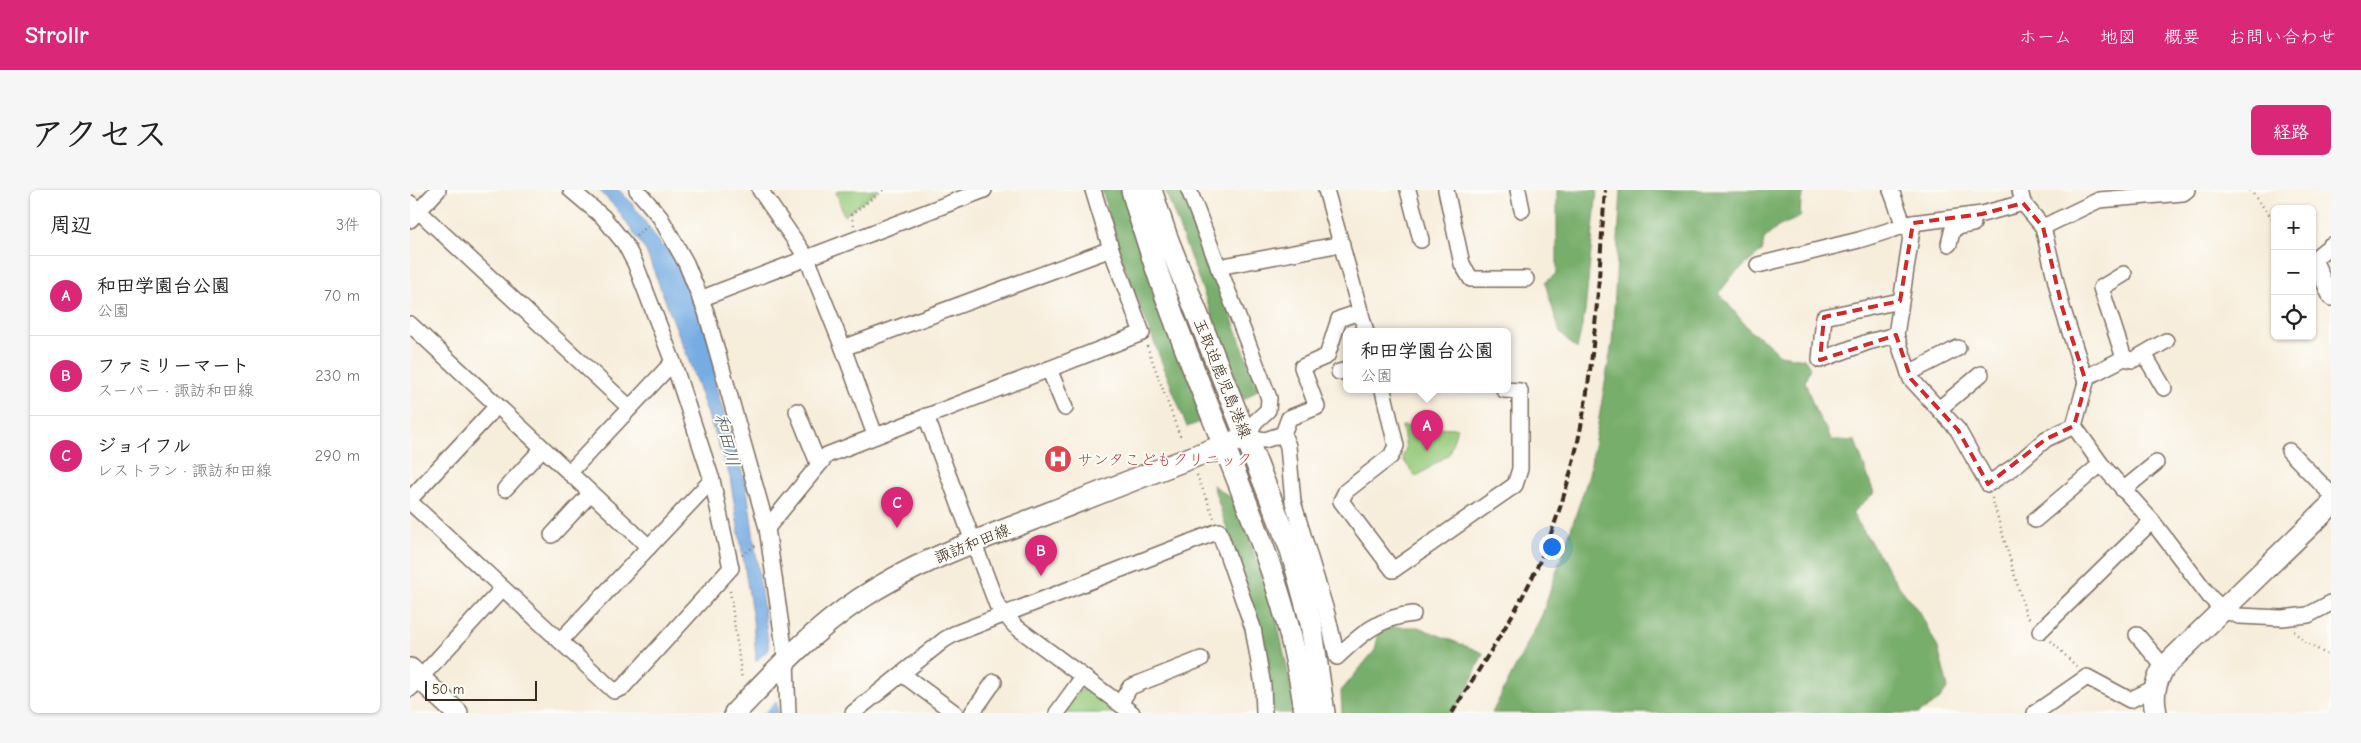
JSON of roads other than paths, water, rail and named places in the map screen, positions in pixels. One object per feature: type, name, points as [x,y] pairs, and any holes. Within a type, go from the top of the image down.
[{"type":"main road","name":"玉取迫鹿児島港線","points":[[1132,190],[1147,242],[1178,330],[1268,558],[1289,622],[1305,713]]},
{"type":"main road","name":"玉取迫鹿児島港線","points":[[1151,190],[1167,238],[1291,550],[1311,623],[1324,713]]},
{"type":"main road","name":"諏訪和田線","points":[[741,699],[780,667],[830,621],[860,599],[914,567],[973,542],[1247,437]]},
{"type":"main road","points":[[2156,713],[2153,700],[2154,688],[2164,667],[2331,504]]},
{"type":"main road","points":[[413,679],[457,713]]},
{"type":"street","points":[[438,190],[413,211],[630,408]]},
{"type":"street","points":[[497,406],[410,501],[612,690],[618,691],[729,568],[712,480],[673,362],[635,263],[625,244],[603,217],[572,190]]},
{"type":"street","points":[[637,190],[660,217],[686,264],[700,299],[767,533],[780,667],[788,713]]},
{"type":"street","points":[[700,299],[984,190]]},
{"type":"street","points":[[767,533],[818,463],[827,455],[1142,334],[1110,249],[1093,190]]},
{"type":"street","points":[[1189,190],[1269,398],[1268,410],[1254,422],[1247,437],[1265,440],[1283,434]]},
{"type":"street","points":[[1326,190],[1365,328]]},
{"type":"street","points":[[1408,190],[1421,240]]},
{"type":"street","points":[[1446,190],[1462,264],[1472,278],[1526,278]]},
{"type":"street","points":[[1518,190],[1522,210]]},
{"type":"street","points":[[1758,265],[1859,240],[1908,224],[1988,212],[2022,196],[2043,227],[2062,307],[2086,382],[2074,426],[2046,439],[2015,466],[1988,484],[1958,430],[1911,379],[1896,336],[1908,224],[1891,190]]},
{"type":"street","points":[[2043,227],[2099,200],[2125,194],[2183,192],[2187,190]]},
{"type":"street","points":[[766,193],[807,258],[875,435]]},
{"type":"street","points":[[1949,244],[1953,228],[1984,222],[1988,212]]},
{"type":"street","points":[[1218,267],[1342,244]]},
{"type":"street","points":[[2331,245],[2314,259],[2331,298]]},
{"type":"street","points":[[843,348],[1110,249]]},
{"type":"street","points":[[2124,274],[2101,288],[2124,358]]},
{"type":"street","points":[[1896,336],[1868,342],[1820,360],[1824,317],[1900,301]]},
{"type":"street","points":[[1360,312],[1339,319],[1327,356],[1302,367],[1317,407],[1289,418],[1283,434],[1288,446],[1294,502],[1327,614],[1337,658],[1374,625],[1398,615],[1413,614]]},
{"type":"street","points":[[410,324],[649,547]]},
{"type":"street","points":[[2085,378],[2124,358],[2133,360],[2166,341]]},
{"type":"street","points":[[1909,373],[1958,348]]},
{"type":"street","points":[[2144,354],[2164,388]]},
{"type":"street","points":[[569,473],[673,362]]},
{"type":"street","points":[[1049,369],[1065,408]]},
{"type":"street","points":[[1939,409],[1981,374]]},
{"type":"street","points":[[1384,393],[1396,446],[1391,456],[1346,491],[1341,501],[1392,570],[1515,485],[1520,469],[1520,391],[1511,390]]},
{"type":"street","points":[[797,411],[818,463]]},
{"type":"street","points":[[926,416],[997,605],[1015,626],[1126,708],[1130,687],[1175,661],[1201,659]]},
{"type":"street","points":[[2074,426],[2101,464],[2152,521],[2210,597],[2222,609],[2239,616],[2282,618],[2308,615],[2331,603]]},
{"type":"street","points":[[505,489],[542,448]]},
{"type":"street","points":[[2289,451],[2331,494]]},
{"type":"street","points":[[2123,490],[2156,463]]},
{"type":"street","points":[[2035,520],[2101,464]]},
{"type":"street","points":[[560,641],[712,480]]},
{"type":"street","points":[[552,535],[591,493]]},
{"type":"street","points":[[2040,630],[2152,521]]},
{"type":"street","points":[[853,713],[944,640],[1219,531],[1252,628],[1263,686],[1264,713]]},
{"type":"street","points":[[413,679],[502,589]]},
{"type":"street","points":[[2137,635],[2164,667]]},
{"type":"street","points":[[902,674],[955,713]]},
{"type":"street","points":[[1057,713],[1083,677]]},
{"type":"street","points":[[2040,712],[2087,677],[2130,700],[2154,688]]},
{"type":"street","points":[[972,713],[994,682]]},
{"type":"water","points":[[599,190],[619,190],[630,201],[660,243],[708,361],[747,489],[778,713],[760,713],[753,619],[730,477],[688,358],[646,251],[617,209]]},
{"type":"waterway","name":"和田川","points":[[665,260],[692,318],[707,368]]},
{"type":"railway","points":[[1452,713],[1528,586],[1539,564],[1563,497],[1575,454],[1590,368],[1599,280],[1605,190]]},
{"type":"place","name":"和田学園台公園","points":[[1427,451]]},
{"type":"place","name":"サンタこどもクリニック","points":[[1058,459]]},
{"type":"place","name":"ジョイフル","points":[[897,528]]},
{"type":"place","name":"ファミリーマート","points":[[1041,576]]}]
